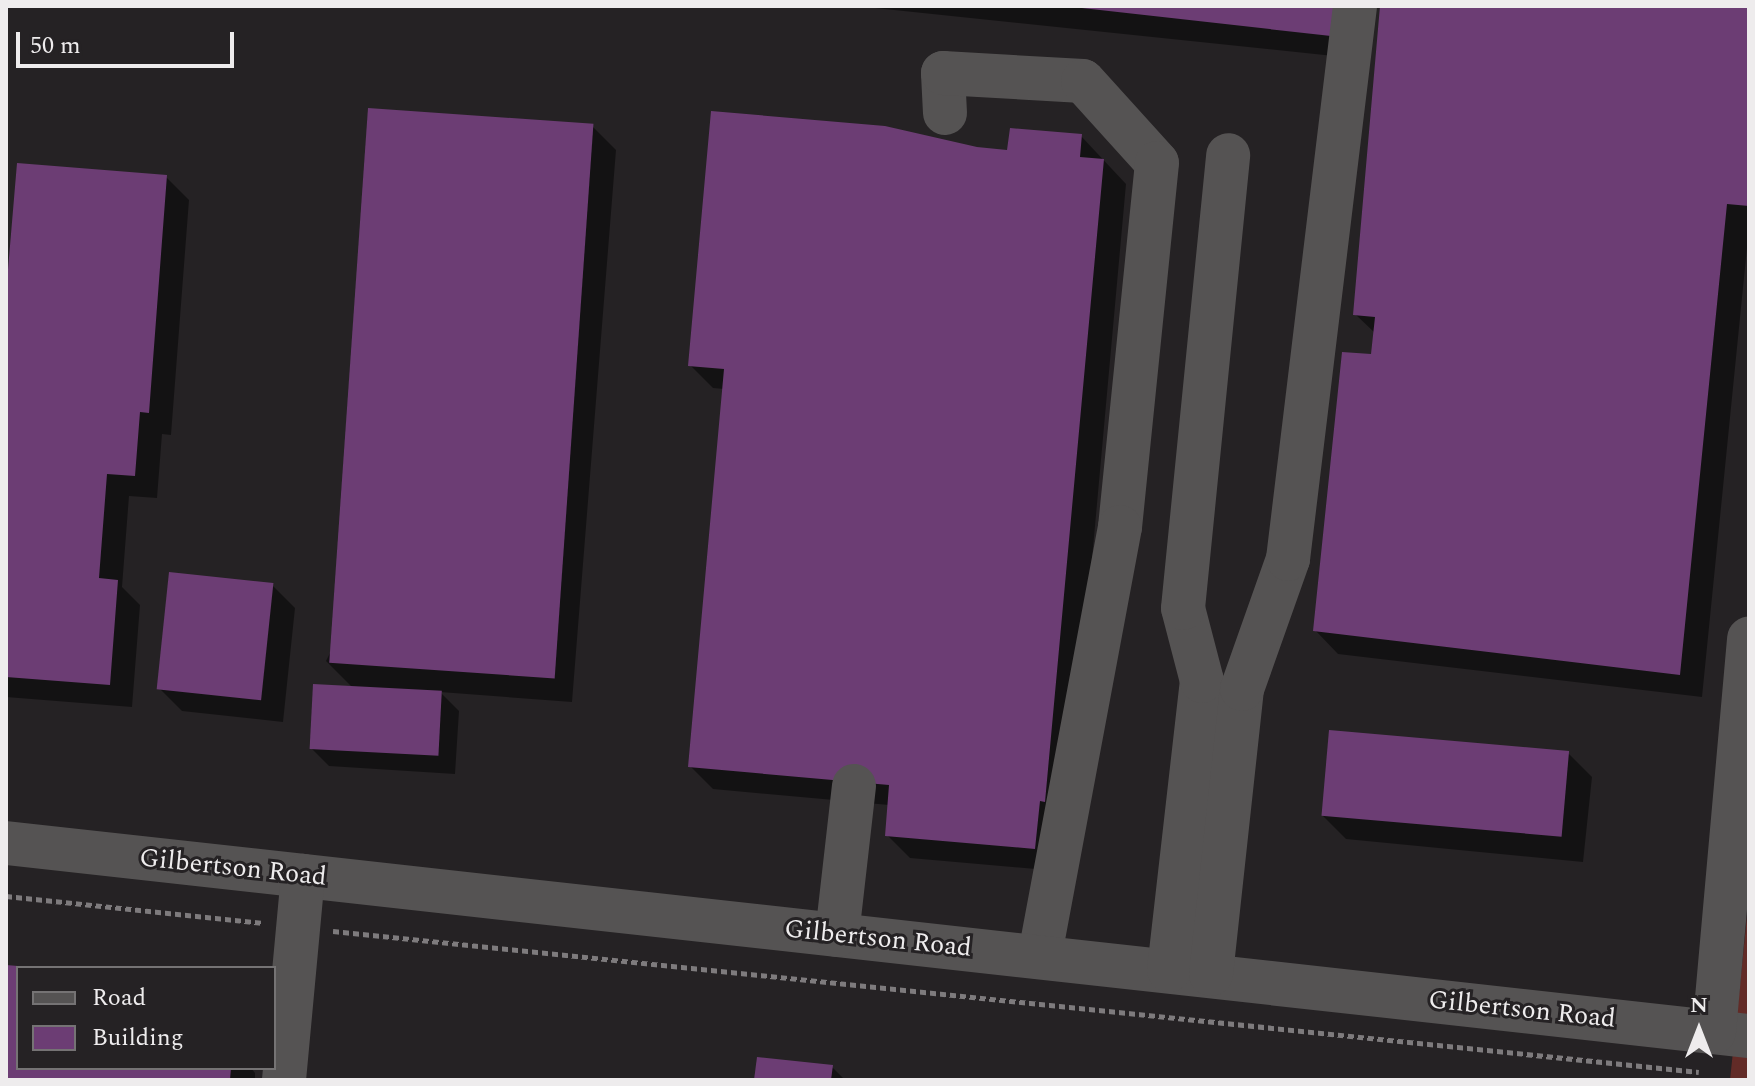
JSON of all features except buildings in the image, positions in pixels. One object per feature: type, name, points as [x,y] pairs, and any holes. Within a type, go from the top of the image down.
[{"type":"street","points":[[1211,974],[1242,689],[1288,559],[1355,6]]},
{"type":"street","points":[[945,113],[943,73],[1083,81],[1157,163],[1120,527],[1040,956]]},
{"type":"street","points":[[1169,970],[1202,681],[1183,608],[1228,155]]},
{"type":"street","points":[[1731,1034],[1749,639]]},
{"type":"street","points":[[837,935],[854,786]]},
{"type":"street","name":"Gilbertson Road","points":[[6,843],[1211,974],[1731,1034]]},
{"type":"street","points":[[284,1080],[303,876]]},
{"type":"path","points":[[6,896],[1699,1072]]},
{"type":"shaded area","points":[[1749,897],[1749,1080],[1730,1080],[1739,994]]}]
